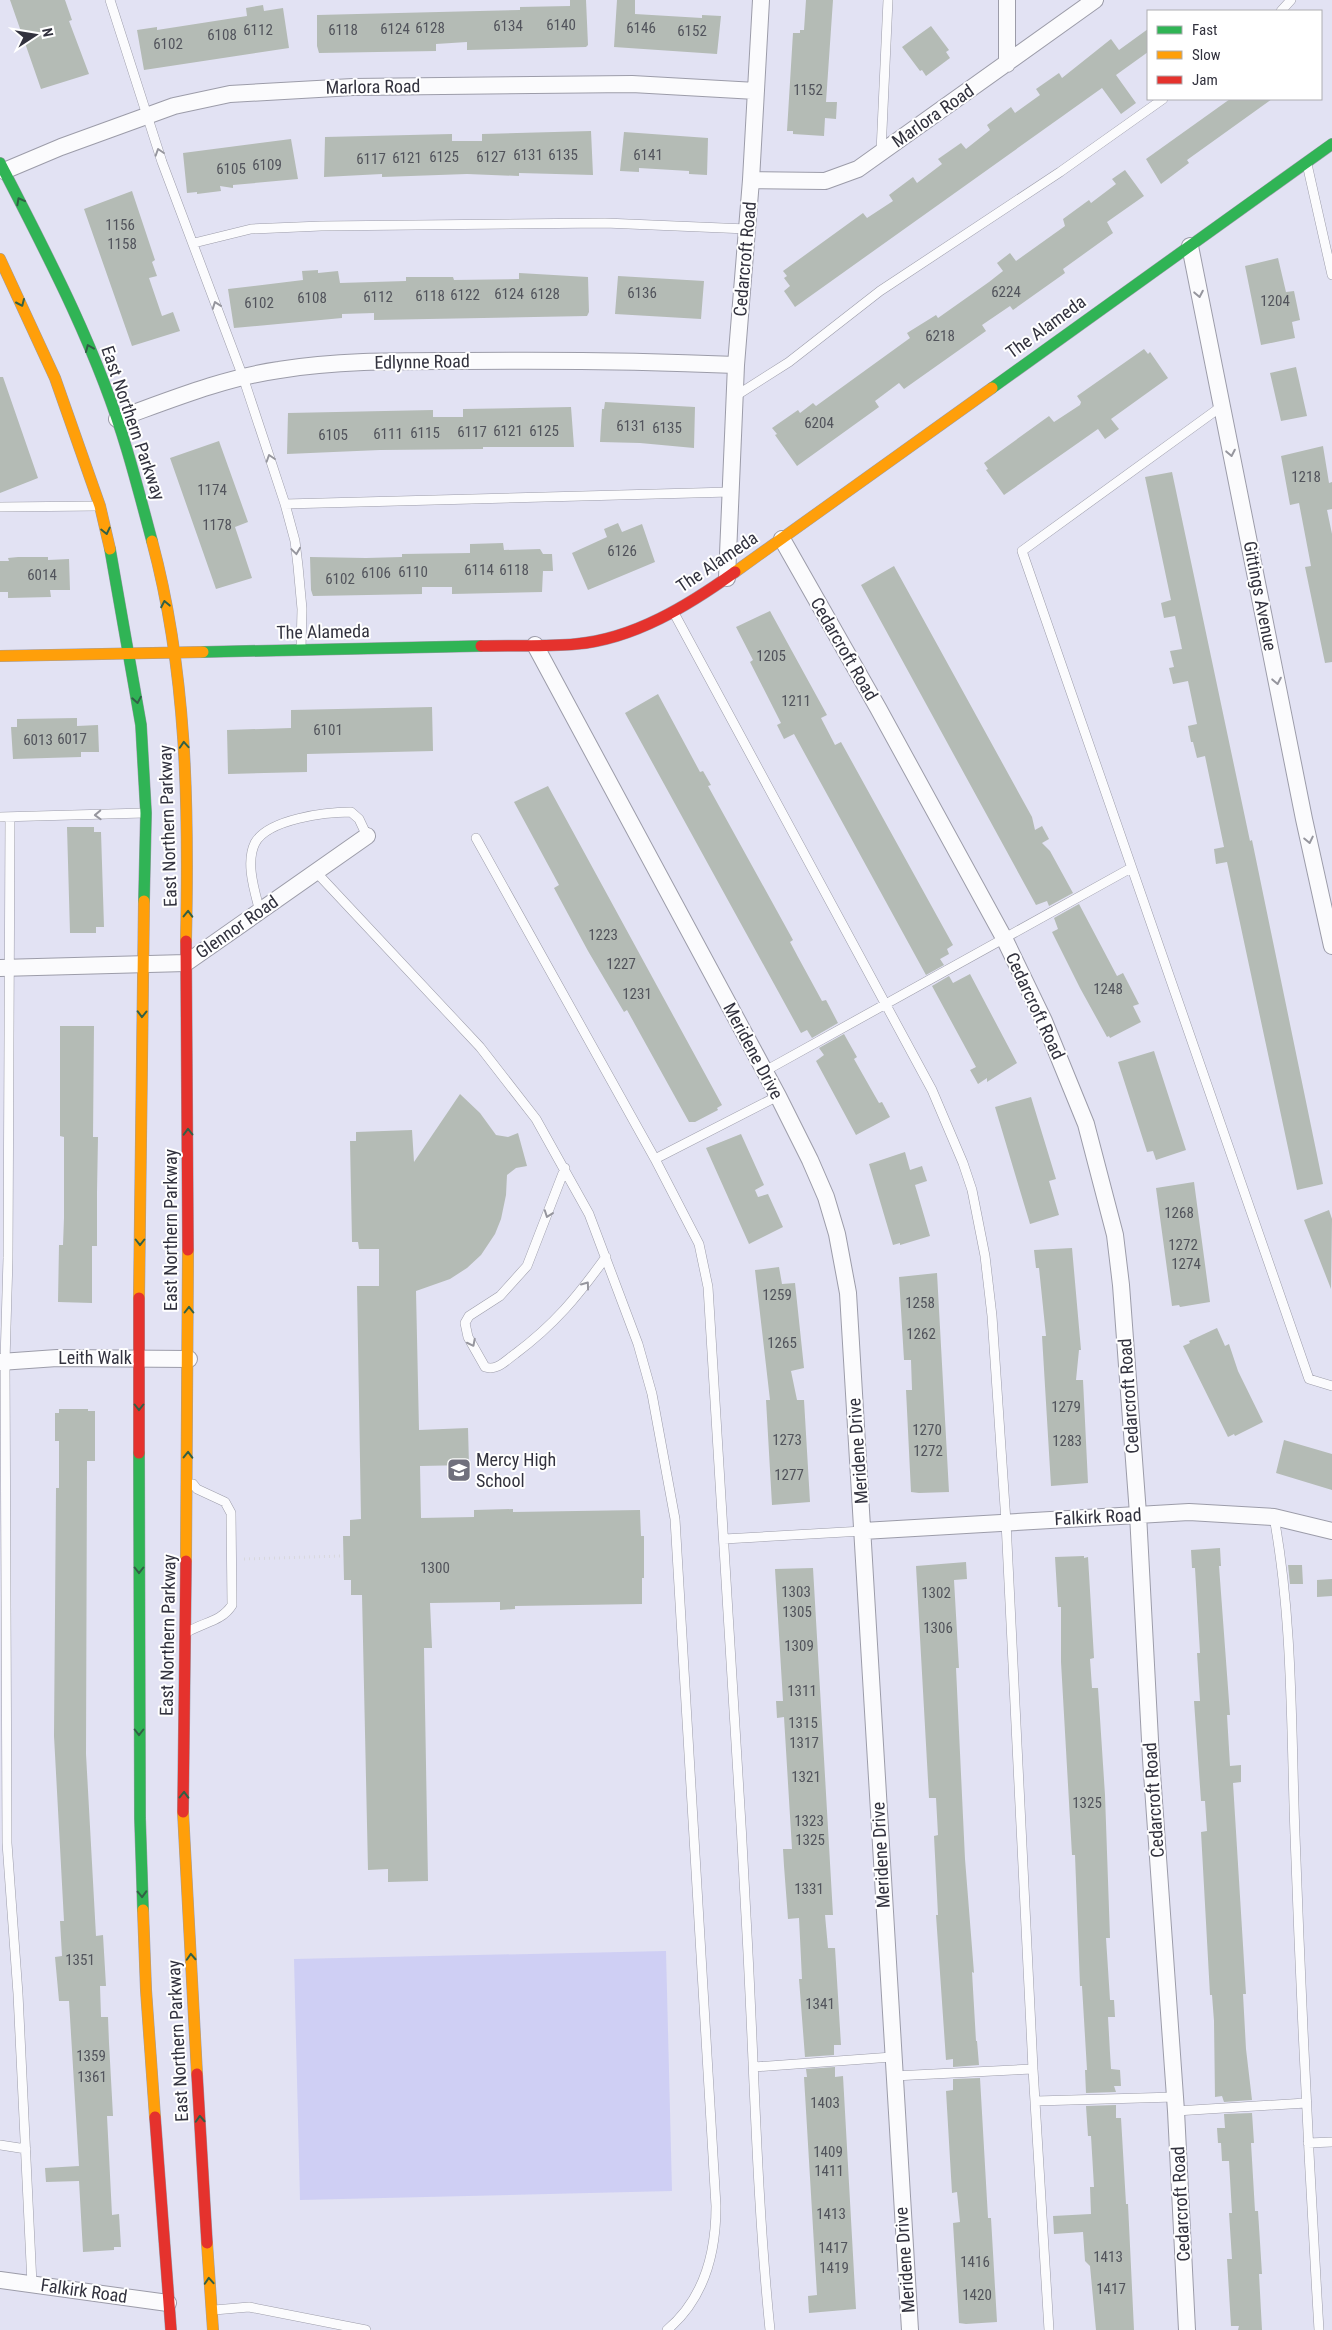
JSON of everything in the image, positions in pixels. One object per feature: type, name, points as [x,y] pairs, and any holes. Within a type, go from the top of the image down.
[{"type":"main road","name":"The Alameda","points":[[0,656],[129,652],[534,646],[600,641],[635,631],[674,612],[782,539],[1332,144]]},
{"type":"main road","name":"East Northern Parkway","points":[[2,167],[58,275],[97,366],[117,419],[150,532],[174,652],[184,738],[187,794],[188,919],[186,963],[189,1358],[184,1818],[213,2330]]},
{"type":"main road","name":"East Northern Parkway","points":[[0,259],[55,378],[100,506],[142,725],[146,813],[142,965],[139,1358],[140,1818],[146,1990],[171,2330]]},
{"type":"street","name":"Cedarcroft Road","points":[[726,578],[734,398],[751,180],[761,0]]},
{"type":"street","points":[[1007,0],[1007,64]]},
{"type":"street","name":"Marlora Road","points":[[751,180],[825,181],[852,172],[1096,0]]},
{"type":"street","name":"Marlora Road","points":[[2,167],[147,116],[204,98],[230,94],[303,89],[632,84],[756,91]]},
{"type":"street","name":"Gittings Avenue","points":[[1190,246],[1332,946]]},
{"type":"street","name":"Edlynne Road","points":[[117,419],[243,377],[314,366],[423,361],[543,360],[736,365]]},
{"type":"street","name":"Cedarcroft Road","points":[[782,539],[883,717],[1004,938],[1044,1020],[1080,1106],[1096,1156],[1113,1226],[1121,1285],[1138,1514],[1152,1769],[1175,2104],[1187,2330]]},
{"type":"street","name":"Meridene Drive","points":[[534,646],[778,1096],[826,1197],[836,1234],[848,1293],[892,2057],[910,2330]]},
{"type":"street","name":"Glennor Road","points":[[4,968],[186,963],[367,836]]},
{"type":"street","name":"Leith Walk","points":[[2,1361],[56,1358],[189,1358]]},
{"type":"street","name":"Falkirk Road","points":[[863,1531],[1189,1512],[1274,1517],[1306,1523],[1332,1531]]},
{"type":"street","name":"Falkirk Road","points":[[0,2280],[168,2303]]},
{"type":"lane","points":[[110,0],[162,162],[243,377],[285,504],[295,541],[298,566],[302,609],[301,650]]},
{"type":"lane","points":[[881,153],[888,0]]},
{"type":"lane","points":[[1282,10],[1291,0]]},
{"type":"lane","points":[[734,398],[789,362],[880,292],[1060,172],[1162,100]]},
{"type":"lane","points":[[1306,163],[1332,276]]},
{"type":"lane","points":[[194,243],[251,229],[321,226],[605,223],[747,229]]},
{"type":"lane","points":[[1222,406],[1022,551],[1309,1379],[1332,1386]]},
{"type":"lane","points":[[285,504],[730,492]]},
{"type":"lane","points":[[0,507],[100,506]]},
{"type":"lane","points":[[674,612],[932,1090],[960,1155],[972,1190],[985,1256],[992,1316],[1006,1522],[1033,2068],[1049,2330]]},
{"type":"lane","points":[[260,912],[253,882],[251,862],[255,843],[272,828],[306,816],[351,812],[359,819],[367,836]]},
{"type":"lane","points":[[0,817],[146,813]]},
{"type":"lane","points":[[10,817],[4,968],[8,1258],[2,1361],[7,1843],[26,2149],[32,2284]]},
{"type":"lane","points":[[476,838],[655,1158],[699,1244],[704,1261],[708,1287],[724,1539],[759,2178],[770,2330]]},
{"type":"lane","points":[[765,1071],[1131,868]]},
{"type":"lane","points":[[316,872],[480,1047],[536,1119],[590,1214],[638,1344],[652,1394],[674,1519],[716,2206],[715,2242],[712,2257],[702,2283],[690,2305],[667,2330]]},
{"type":"lane","points":[[655,1158],[778,1096]]},
{"type":"lane","points":[[565,1168],[527,1266],[500,1296],[469,1316],[465,1323],[468,1337],[485,1367],[497,1368],[542,1334],[575,1299],[606,1257]]},
{"type":"lane","points":[[186,1633],[199,1626],[218,1620],[228,1612],[232,1605],[231,1513],[225,1502],[197,1490],[188,1478]]},
{"type":"lane","points":[[1274,1517],[1279,1544],[1288,1650],[1306,2104],[1319,2330]]},
{"type":"lane","points":[[724,1539],[863,1531]]},
{"type":"lane","points":[[754,2067],[892,2057]]},
{"type":"lane","points":[[894,2076],[1033,2068]]},
{"type":"lane","points":[[1036,2101],[1306,2104]]},
{"type":"lane","points":[[1308,2143],[1332,2142]]},
{"type":"lane","points":[[0,2145],[26,2149]]},
{"type":"lane","points":[[211,2310],[249,2307],[366,2330]]},
{"type":"path","points":[[242,1559],[343,1556]]},
{"type":"shaded area","points":[[666,1951],[672,2191],[300,2200],[294,1959]]},
{"type":"building","points":[[10,0],[65,0],[72,20],[69,21],[89,74],[41,89]]},
{"type":"building","points":[[570,0],[586,0],[588,45],[586,47],[467,50],[467,42],[436,44],[436,51],[319,53],[317,46],[317,15],[520,10],[520,7],[570,6]]},
{"type":"building","points":[[617,0],[635,0],[635,14],[702,18],[702,15],[721,16],[717,54],[614,47]]},
{"type":"building","points":[[806,0],[833,0],[826,102],[837,102],[836,119],[825,118],[824,136],[793,134],[793,131],[787,131],[793,33],[800,33],[800,30],[804,30]]},
{"type":"building","points":[[263,5],[264,11],[283,8],[289,48],[144,70],[137,30],[157,27],[157,30],[247,16],[246,8]]},
{"type":"building","points":[[931,26],[949,50],[946,52],[950,58],[926,76],[902,47]]},
{"type":"building","points":[[1147,30],[1147,53],[1116,75],[1136,103],[1121,114],[1102,88],[795,307],[784,291],[790,286],[784,278],[787,276],[783,271],[863,213],[867,218],[893,201],[889,195],[913,177],[917,183],[942,164],[938,159],[961,143],[966,149],[990,130],[987,125],[1011,107],[1015,113],[1040,95],[1036,89],[1059,73],[1062,78],[1111,39],[1119,50]]},
{"type":"building","points":[[1229,100],[1271,100],[1187,160],[1189,163],[1161,184],[1146,159]]},
{"type":"building","points":[[591,131],[593,175],[519,173],[519,176],[467,174],[382,177],[382,174],[324,177],[325,137],[452,134],[452,141],[482,141],[482,134]]},
{"type":"building","points":[[624,132],[708,138],[707,175],[689,174],[689,171],[639,168],[639,172],[620,171]]},
{"type":"building","points":[[291,139],[298,179],[233,185],[233,188],[220,186],[221,191],[197,194],[197,192],[187,193],[183,153]]},
{"type":"building","points":[[1125,170],[1144,196],[1107,222],[1113,233],[1063,269],[1065,273],[1013,310],[1010,306],[982,325],[986,331],[904,389],[899,383],[875,401],[879,407],[797,466],[772,428],[798,410],[800,413],[813,403],[816,406],[910,338],[907,333],[936,315],[938,318],[989,282],[1003,271],[997,263],[1010,253],[1016,261],[1065,226],[1063,219],[1089,200],[1091,203],[1116,184],[1112,179]]},
{"type":"building","points":[[132,191],[155,260],[152,262],[157,276],[149,278],[162,316],[173,312],[180,331],[132,346],[84,209]]},
{"type":"building","points":[[1278,258],[1286,292],[1294,291],[1300,320],[1292,322],[1295,338],[1261,345],[1245,266]]},
{"type":"building","points":[[318,270],[318,273],[338,271],[340,283],[406,281],[406,277],[453,277],[454,280],[519,279],[519,273],[588,277],[589,312],[587,316],[374,320],[374,313],[342,314],[342,318],[234,328],[228,289],[303,280],[302,271]]},
{"type":"building","points":[[618,276],[704,281],[701,319],[615,314]]},
{"type":"building","points":[[1144,349],[1148,354],[1150,352],[1168,378],[1111,419],[1119,429],[1105,439],[1098,429],[1004,495],[986,470],[988,469],[984,463],[1049,416],[1054,422],[1080,405],[1081,402],[1077,396]]},
{"type":"building","points":[[1296,367],[1307,416],[1281,421],[1270,373]]},
{"type":"building","points":[[0,377],[3,377],[38,478],[0,493]]},
{"type":"building","points":[[605,402],[695,407],[694,448],[640,443],[600,442],[602,409],[604,409]]},
{"type":"building","points":[[571,407],[574,447],[483,447],[483,449],[380,450],[287,454],[288,413],[433,410],[433,417],[463,417],[463,409]]},
{"type":"building","points":[[219,441],[248,522],[235,527],[252,578],[216,589],[170,458]]},
{"type":"building","points":[[1323,446],[1329,483],[1332,482],[1332,509],[1327,510],[1332,534],[1332,662],[1325,663],[1305,567],[1311,566],[1299,503],[1290,505],[1281,456]]},
{"type":"building","points":[[1172,472],[1250,841],[1252,840],[1323,1184],[1297,1190],[1227,862],[1216,864],[1214,849],[1224,847],[1205,756],[1197,758],[1193,742],[1191,742],[1188,726],[1197,724],[1188,681],[1173,684],[1169,668],[1174,667],[1170,651],[1182,649],[1175,616],[1164,618],[1161,603],[1171,600],[1145,477]]},
{"type":"building","points":[[618,523],[622,532],[642,524],[655,562],[588,590],[572,553],[607,537],[604,529]]},
{"type":"building","points":[[503,543],[504,550],[540,549],[543,554],[552,554],[553,571],[543,571],[542,592],[452,594],[452,587],[422,587],[422,594],[313,596],[311,590],[310,557],[366,558],[402,557],[402,554],[470,553],[470,544]]},
{"type":"building","points":[[48,557],[48,560],[69,559],[70,590],[50,590],[51,597],[8,598],[8,592],[0,592],[0,561],[9,561],[8,558]]},
{"type":"building","points":[[894,566],[1032,817],[1035,830],[1042,826],[1049,839],[1042,843],[1050,851],[1073,893],[1049,906],[1047,901],[1036,905],[861,585]]},
{"type":"building","points":[[770,611],[827,715],[821,718],[835,745],[841,742],[953,945],[947,949],[949,954],[940,959],[944,965],[926,975],[794,734],[784,739],[777,725],[781,723],[750,662],[753,660],[736,627]]},
{"type":"building","points":[[658,694],[700,772],[703,771],[711,785],[708,786],[793,940],[790,942],[822,1001],[826,1000],[838,1023],[812,1038],[807,1030],[801,1033],[625,713]]},
{"type":"building","points":[[432,707],[433,751],[307,754],[307,772],[228,774],[227,730],[291,728],[291,710]]},
{"type":"building","points":[[77,718],[77,726],[98,725],[99,752],[81,752],[81,757],[13,759],[11,727],[17,727],[17,719]]},
{"type":"building","points":[[548,786],[722,1105],[717,1108],[718,1110],[695,1122],[689,1122],[627,1010],[624,1012],[588,951],[554,888],[559,885],[514,802]]},
{"type":"building","points":[[67,827],[94,827],[94,832],[101,832],[104,927],[96,927],[96,933],[70,933]]},
{"type":"building","points":[[1079,904],[1117,976],[1123,973],[1139,1004],[1133,1006],[1141,1022],[1110,1038],[1109,1036],[1107,1037],[1080,988],[1052,932],[1058,929],[1054,918]]},
{"type":"building","points":[[970,974],[1017,1063],[987,1082],[987,1078],[978,1084],[970,1070],[976,1067],[932,986],[949,976],[953,983]]},
{"type":"building","points":[[60,1026],[94,1026],[93,1137],[98,1137],[97,1246],[92,1246],[92,1303],[58,1302],[59,1245],[63,1245],[64,1218],[64,1137],[60,1136]]},
{"type":"building","points":[[844,1034],[857,1057],[854,1059],[879,1103],[882,1102],[890,1117],[856,1135],[816,1061],[824,1055],[819,1048]]},
{"type":"building","points":[[1154,1051],[1186,1150],[1156,1160],[1153,1151],[1147,1152],[1118,1062]]},
{"type":"building","points":[[460,1094],[480,1113],[496,1135],[508,1137],[518,1133],[527,1166],[516,1168],[507,1175],[506,1195],[501,1219],[495,1234],[481,1255],[467,1268],[450,1279],[416,1291],[419,1430],[468,1428],[469,1465],[420,1466],[421,1518],[474,1517],[474,1510],[513,1509],[513,1512],[640,1510],[641,1536],[644,1536],[642,1604],[515,1606],[515,1609],[500,1610],[500,1602],[430,1603],[432,1648],[424,1648],[428,1881],[388,1882],[388,1869],[368,1870],[362,1595],[351,1595],[351,1580],[344,1580],[343,1536],[350,1536],[350,1520],[361,1519],[357,1286],[379,1286],[379,1249],[359,1249],[358,1242],[352,1242],[350,1141],[356,1141],[356,1132],[412,1130],[414,1162]]},
{"type":"building","points":[[1031,1097],[1056,1179],[1049,1181],[1059,1215],[1030,1224],[995,1107]]},
{"type":"building","points":[[741,1134],[764,1185],[755,1190],[758,1197],[768,1194],[783,1227],[749,1244],[706,1148]]},
{"type":"building","points":[[905,1152],[910,1170],[922,1166],[927,1181],[915,1185],[930,1236],[900,1245],[900,1243],[893,1245],[869,1164]]},
{"type":"building","points":[[1194,1182],[1210,1302],[1180,1307],[1179,1305],[1172,1306],[1156,1188]]},
{"type":"building","points":[[1329,1210],[1332,1219],[1331,1289],[1304,1220]]},
{"type":"building","points":[[1072,1248],[1081,1350],[1079,1350],[1076,1380],[1083,1380],[1088,1483],[1051,1486],[1042,1336],[1046,1336],[1039,1268],[1036,1268],[1034,1250]]},
{"type":"building","points":[[779,1267],[782,1284],[795,1283],[804,1368],[791,1371],[797,1400],[804,1400],[810,1502],[772,1505],[766,1400],[770,1400],[755,1270]]},
{"type":"building","points":[[937,1273],[949,1492],[919,1493],[911,1492],[906,1390],[912,1390],[911,1360],[904,1360],[899,1277]]},
{"type":"building","points":[[1217,1328],[1225,1346],[1229,1344],[1238,1371],[1263,1422],[1235,1436],[1234,1434],[1228,1437],[1183,1346],[1190,1343],[1189,1341]]},
{"type":"building","points":[[59,1409],[88,1409],[88,1411],[95,1411],[95,1461],[87,1461],[86,1754],[96,1936],[103,1935],[106,1986],[100,1986],[101,2017],[108,2017],[113,2116],[107,2116],[112,2215],[119,2214],[121,2247],[114,2247],[114,2250],[83,2252],[79,2181],[46,2182],[45,2168],[79,2166],[69,2001],[59,2001],[55,1957],[62,1956],[60,1921],[64,1921],[54,1736],[56,1488],[59,1488],[59,1441],[55,1441],[55,1413],[59,1413]]},
{"type":"building","points":[[1284,1440],[1332,1454],[1332,1490],[1276,1473]]},
{"type":"building","points":[[1220,1548],[1221,1566],[1219,1566],[1230,1715],[1227,1715],[1230,1766],[1241,1765],[1241,1782],[1233,1783],[1246,1994],[1243,1994],[1246,2049],[1252,2100],[1224,2102],[1222,2096],[1215,2097],[1214,2021],[1212,1995],[1210,1995],[1201,1832],[1207,1831],[1205,1801],[1201,1801],[1194,1701],[1200,1701],[1197,1653],[1200,1653],[1195,1568],[1192,1568],[1191,1550]]},
{"type":"building","points":[[1084,1556],[1084,1558],[1088,1557],[1094,1658],[1090,1659],[1092,1688],[1098,1688],[1105,1795],[1110,1938],[1106,1938],[1110,2000],[1114,2000],[1115,2017],[1108,2017],[1111,2069],[1120,2070],[1121,2086],[1114,2086],[1116,2092],[1086,2093],[1085,2070],[1087,2070],[1082,1986],[1080,1986],[1075,1855],[1072,1855],[1061,1662],[1061,1607],[1058,1607],[1055,1557]]},
{"type":"building","points":[[966,1562],[967,1579],[954,1580],[959,1668],[956,1668],[965,1859],[979,2065],[953,2067],[953,2059],[946,2060],[936,1915],[938,1915],[934,1836],[938,1835],[936,1798],[929,1798],[916,1566]]},
{"type":"building","points":[[1288,1565],[1302,1565],[1303,1584],[1290,1584]]},
{"type":"building","points":[[813,1568],[833,1915],[825,1915],[828,1948],[835,1948],[841,2045],[834,2045],[834,2055],[805,2057],[799,1979],[802,1979],[799,1918],[788,1919],[784,1866],[783,1849],[792,1849],[784,1717],[777,1718],[776,1701],[783,1701],[775,1569]]},
{"type":"building","points":[[1332,1579],[1332,1596],[1317,1597],[1317,1580]]},
{"type":"building","points":[[835,2067],[835,2077],[843,2076],[856,2309],[809,2313],[808,2296],[817,2295],[804,2077],[807,2077],[806,2069]]},
{"type":"building","points":[[980,2078],[988,2218],[991,2218],[997,2322],[966,2324],[959,2323],[953,2223],[960,2222],[957,2192],[952,2193],[946,2091],[953,2090],[953,2079]]},
{"type":"building","points":[[1116,2105],[1116,2118],[1121,2118],[1126,2204],[1128,2204],[1134,2330],[1096,2330],[1090,2266],[1085,2261],[1083,2232],[1054,2234],[1053,2216],[1091,2214],[1090,2187],[1094,2187],[1091,2136],[1088,2136],[1086,2106]]},
{"type":"building","points":[[1252,2113],[1254,2143],[1251,2143],[1255,2211],[1258,2211],[1262,2274],[1259,2274],[1262,2330],[1238,2330],[1239,2326],[1231,2326],[1227,2259],[1232,2259],[1229,2213],[1232,2213],[1229,2161],[1222,2161],[1221,2143],[1218,2143],[1217,2128],[1225,2128],[1224,2114]]},
{"type":"traffic: fast","points":[[992,388],[1332,144]]},
{"type":"traffic: fast","points":[[0,163],[70,304],[101,376],[127,450],[152,541]]},
{"type":"traffic: fast","points":[[110,549],[141,725],[146,813],[144,901]]},
{"type":"traffic: fast","points":[[203,652],[481,646]]},
{"type":"traffic: fast","points":[[139,1453],[140,1818],[143,1910]]},
{"type":"traffic: slow","points":[[0,259],[55,378],[100,506],[110,549]]},
{"type":"traffic: slow","points":[[735,572],[992,388]]},
{"type":"traffic: slow","points":[[152,541],[164,590],[179,689],[186,790],[186,941]]},
{"type":"traffic: slow","points":[[0,656],[203,652]]},
{"type":"traffic: slow","points":[[139,1298],[144,901]]},
{"type":"traffic: slow","points":[[186,1561],[188,1250]]},
{"type":"traffic: slow","points":[[183,1812],[197,2074]]},
{"type":"traffic: slow","points":[[143,1910],[146,1990],[155,2117]]},
{"type":"traffic: slow","points":[[207,2243],[213,2330]]},
{"type":"traffic: jam","points":[[481,646],[576,644],[598,641],[619,635],[640,628],[680,608],[735,572]]},
{"type":"traffic: jam","points":[[186,941],[188,1250]]},
{"type":"traffic: jam","points":[[139,1298],[139,1453]]},
{"type":"traffic: jam","points":[[183,1812],[186,1561]]},
{"type":"traffic: jam","points":[[197,2074],[207,2243]]},
{"type":"traffic: jam","points":[[155,2117],[171,2330]]},
{"type":"place","name":"Mercy High School","points":[[459,1470]]}]
